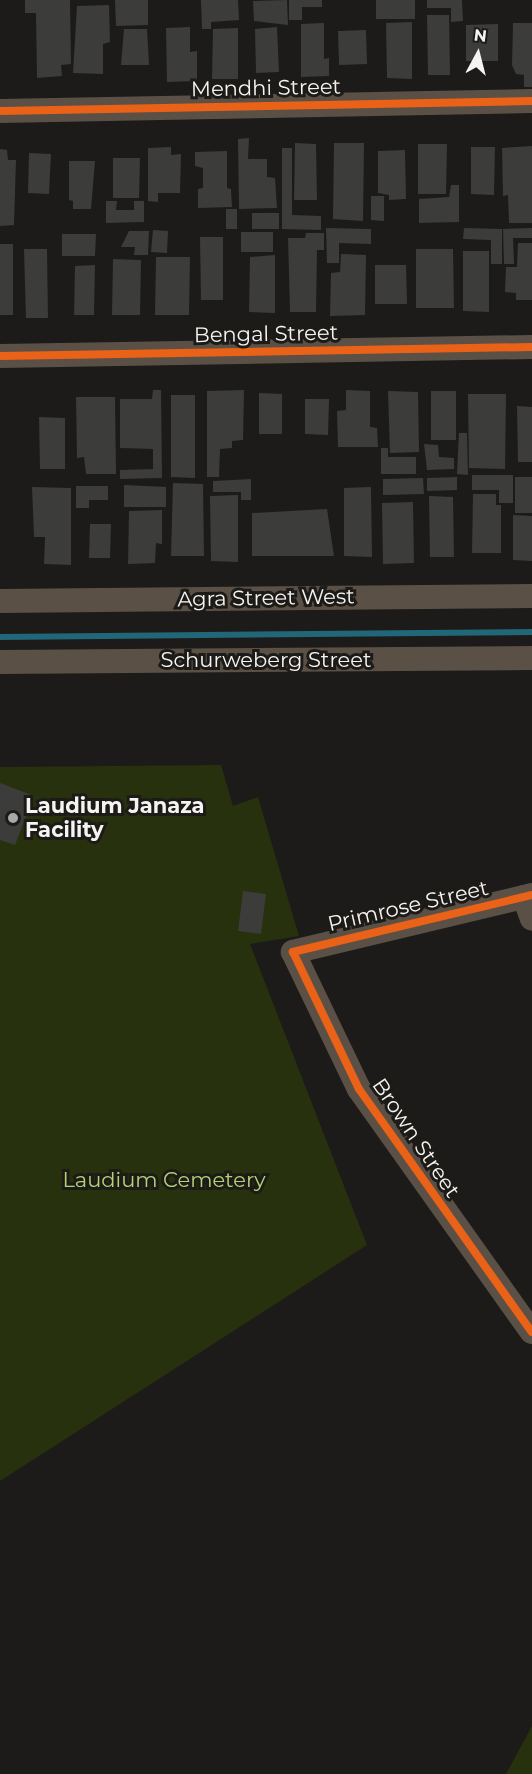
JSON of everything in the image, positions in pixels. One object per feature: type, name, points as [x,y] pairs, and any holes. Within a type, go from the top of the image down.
[{"type":"street","name":"Mendhi Street","points":[[0,111],[532,101]]},
{"type":"street","name":"Bengal Street","points":[[0,356],[532,347]]},
{"type":"street","name":"Agra Street West","points":[[0,601],[532,596]]},
{"type":"street","name":"Schurweberg Street","points":[[0,662],[532,658]]},
{"type":"street","name":"Primrose Street","points":[[293,952],[529,904]]},
{"type":"street","name":"Brown Street","points":[[293,952],[328,1030],[378,1118],[532,1332]]},
{"type":"green space","name":"Laudium Cemetery","points":[[221,765],[233,806],[258,797],[299,936],[250,944],[367,1245],[0,1481],[0,767]]},
{"type":"green space","points":[[532,1726],[532,1774],[506,1774]]},
{"type":"building","points":[[25,0],[70,0],[71,64],[61,65],[62,76],[37,78],[36,13],[25,13]]},
{"type":"building","points":[[115,0],[148,0],[148,25],[116,26]]},
{"type":"building","points":[[201,0],[238,0],[239,20],[211,22],[211,29],[202,29]]},
{"type":"building","points":[[287,0],[288,25],[254,21],[253,1]]},
{"type":"building","points":[[289,0],[322,0],[322,7],[302,7],[302,20],[289,20]]},
{"type":"building","points":[[376,0],[415,0],[415,19],[376,19]]},
{"type":"building","points":[[427,0],[462,0],[463,21],[451,22],[451,8],[427,8]]},
{"type":"building","points":[[109,5],[110,42],[103,44],[103,74],[73,73],[77,6]]},
{"type":"building","points":[[427,15],[449,15],[450,75],[428,75]]},
{"type":"building","points":[[412,22],[412,79],[387,78],[386,23]]},
{"type":"building","points":[[324,23],[324,59],[329,58],[329,76],[301,77],[301,24]]},
{"type":"building","points":[[513,23],[532,23],[532,87],[524,87],[524,75],[516,74],[512,65]]},
{"type":"building","points":[[498,24],[498,61],[466,61],[466,25]]},
{"type":"building","points":[[190,27],[190,52],[197,51],[197,81],[167,82],[166,28]]},
{"type":"building","points":[[277,27],[279,72],[256,73],[255,29]]},
{"type":"building","points":[[238,28],[238,79],[212,79],[213,29]]},
{"type":"building","points":[[124,29],[147,29],[149,65],[121,65]]},
{"type":"building","points":[[366,30],[367,64],[339,65],[338,31]]},
{"type":"building","points":[[249,138],[248,159],[267,159],[267,177],[275,178],[277,208],[239,209],[238,139]]},
{"type":"building","points":[[295,143],[316,144],[317,200],[294,200]]},
{"type":"building","points":[[334,143],[364,143],[363,221],[333,219]]},
{"type":"building","points":[[418,144],[447,144],[446,194],[418,194]]},
{"type":"building","points":[[532,146],[532,223],[509,223],[508,195],[503,196],[502,148]]},
{"type":"building","points":[[171,147],[171,155],[181,154],[180,193],[158,193],[158,202],[148,201],[148,148]]},
{"type":"building","points":[[471,147],[495,147],[494,195],[471,194]]},
{"type":"building","points":[[282,148],[292,148],[292,215],[321,216],[321,230],[282,229]]},
{"type":"building","points":[[0,149],[7,150],[8,160],[16,160],[14,225],[0,226]]},
{"type":"building","points":[[405,150],[406,199],[389,200],[389,195],[378,193],[378,151]]},
{"type":"building","points":[[227,151],[227,188],[231,189],[232,207],[198,208],[198,189],[203,188],[203,168],[195,166],[195,152]]},
{"type":"building","points":[[29,153],[51,154],[49,194],[28,193]]},
{"type":"building","points":[[113,158],[140,158],[139,198],[113,198]]},
{"type":"building","points":[[69,161],[95,161],[91,209],[73,209],[73,201],[69,200]]},
{"type":"building","points":[[451,185],[459,185],[459,222],[419,223],[419,199],[449,197]]},
{"type":"building","points":[[371,196],[384,196],[384,221],[371,220]]},
{"type":"building","points":[[106,201],[117,201],[116,210],[134,210],[134,201],[144,201],[144,222],[106,223]]},
{"type":"building","points":[[226,209],[237,209],[237,229],[226,229]]},
{"type":"building","points":[[252,213],[279,213],[279,229],[252,229]]},
{"type":"building","points":[[326,228],[371,229],[371,244],[339,243],[339,263],[327,263]]},
{"type":"building","points":[[464,228],[502,229],[502,264],[491,264],[491,240],[463,239]]},
{"type":"building","points":[[532,228],[532,238],[513,238],[514,264],[504,264],[503,229]]},
{"type":"building","points":[[153,230],[168,231],[167,253],[151,252]]},
{"type":"building","points":[[129,231],[149,231],[148,255],[134,255],[135,247],[121,247]]},
{"type":"building","points":[[241,232],[273,232],[273,252],[241,252]]},
{"type":"building","points":[[306,233],[324,233],[324,250],[317,250],[316,312],[290,312],[288,238],[305,238]]},
{"type":"building","points":[[62,234],[96,234],[95,256],[62,256]]},
{"type":"building","points":[[200,237],[223,237],[223,300],[201,300]]},
{"type":"building","points":[[518,243],[532,243],[532,300],[516,300],[516,293],[505,292],[506,267],[517,267]]},
{"type":"building","points":[[0,244],[13,244],[13,315],[0,315]]},
{"type":"building","points":[[24,249],[47,249],[48,318],[26,318]]},
{"type":"building","points":[[416,249],[453,249],[454,308],[416,308]]},
{"type":"building","points":[[463,251],[489,251],[489,312],[463,311]]},
{"type":"building","points":[[341,254],[366,255],[365,315],[330,316],[331,273],[340,272]]},
{"type":"building","points":[[275,255],[275,313],[249,312],[250,257]]},
{"type":"building","points":[[156,257],[190,257],[189,315],[155,315]]},
{"type":"building","points":[[113,259],[141,260],[140,315],[112,315]]},
{"type":"building","points":[[95,265],[94,315],[74,315],[75,266]]},
{"type":"building","points":[[375,265],[406,265],[407,304],[375,304]]},
{"type":"building","points":[[153,390],[161,390],[162,478],[120,479],[120,470],[153,469],[153,449],[120,448],[120,399],[152,399]]},
{"type":"building","points":[[244,390],[243,440],[232,441],[232,448],[220,449],[219,477],[207,477],[207,391]]},
{"type":"building","points":[[346,390],[370,391],[370,427],[377,428],[378,447],[338,447],[337,411],[346,410]]},
{"type":"building","points":[[388,391],[418,392],[419,452],[390,453]]},
{"type":"building","points":[[431,391],[456,391],[456,440],[431,440]]},
{"type":"building","points":[[259,393],[282,394],[282,434],[259,434]]},
{"type":"building","points":[[468,394],[506,394],[505,469],[469,468]]},
{"type":"building","points":[[171,395],[195,395],[195,478],[171,477]]},
{"type":"building","points":[[76,397],[115,397],[116,474],[86,474],[84,457],[77,458]]},
{"type":"building","points":[[305,399],[329,399],[328,435],[305,434]]},
{"type":"building","points":[[517,406],[532,407],[532,462],[518,462]]},
{"type":"building","points":[[39,417],[65,418],[65,469],[40,469]]},
{"type":"building","points":[[459,433],[467,433],[468,475],[457,474]]},
{"type":"building","points":[[424,444],[438,445],[439,457],[454,458],[454,469],[427,470]]},
{"type":"building","points":[[381,448],[388,448],[388,457],[416,457],[416,474],[381,474]]},
{"type":"building","points":[[472,475],[513,475],[513,503],[499,503],[499,490],[472,490]]},
{"type":"building","points":[[457,477],[457,490],[427,491],[427,478]]},
{"type":"building","points":[[515,477],[532,477],[532,513],[515,513]]},
{"type":"building","points":[[423,478],[424,494],[383,495],[383,479]]},
{"type":"building","points":[[251,479],[251,500],[241,500],[241,492],[213,492],[213,481]]},
{"type":"building","points":[[173,483],[203,484],[204,556],[171,556]]},
{"type":"building","points":[[124,485],[166,487],[166,507],[124,507]]},
{"type":"building","points":[[76,486],[108,486],[108,500],[89,500],[89,508],[76,508]]},
{"type":"building","points":[[32,487],[71,488],[71,565],[44,564],[45,537],[34,537]]},
{"type":"building","points":[[371,487],[372,557],[344,556],[344,488]]},
{"type":"building","points":[[473,494],[496,494],[496,505],[501,505],[501,553],[472,553]]},
{"type":"building","points":[[238,495],[238,562],[211,561],[210,496]]},
{"type":"building","points":[[429,496],[453,497],[454,557],[430,557]]},
{"type":"building","points":[[413,502],[414,563],[383,564],[382,503]]},
{"type":"building","points":[[327,509],[334,556],[252,556],[252,513]]},
{"type":"building","points":[[162,510],[162,544],[156,543],[155,563],[128,564],[129,511]]},
{"type":"building","points":[[513,515],[532,516],[532,561],[513,560]]},
{"type":"building","points":[[90,524],[111,524],[110,558],[89,558]]},
{"type":"building","name":"Laudium Janaza Facility","points":[[0,783],[34,796],[15,845],[0,840]]},
{"type":"building","points":[[243,891],[266,894],[261,934],[238,931]]},
{"type":"waterway","points":[[0,637],[532,632]]},
{"type":"cycle path","points":[[0,111],[532,101]]},
{"type":"cycle path","points":[[0,356],[532,347]]},
{"type":"cycle path","points":[[532,895],[293,952],[359,1089],[532,1332]]},
{"type":"place","name":"Laudium Janaza Facility","points":[[13,818]]}]
